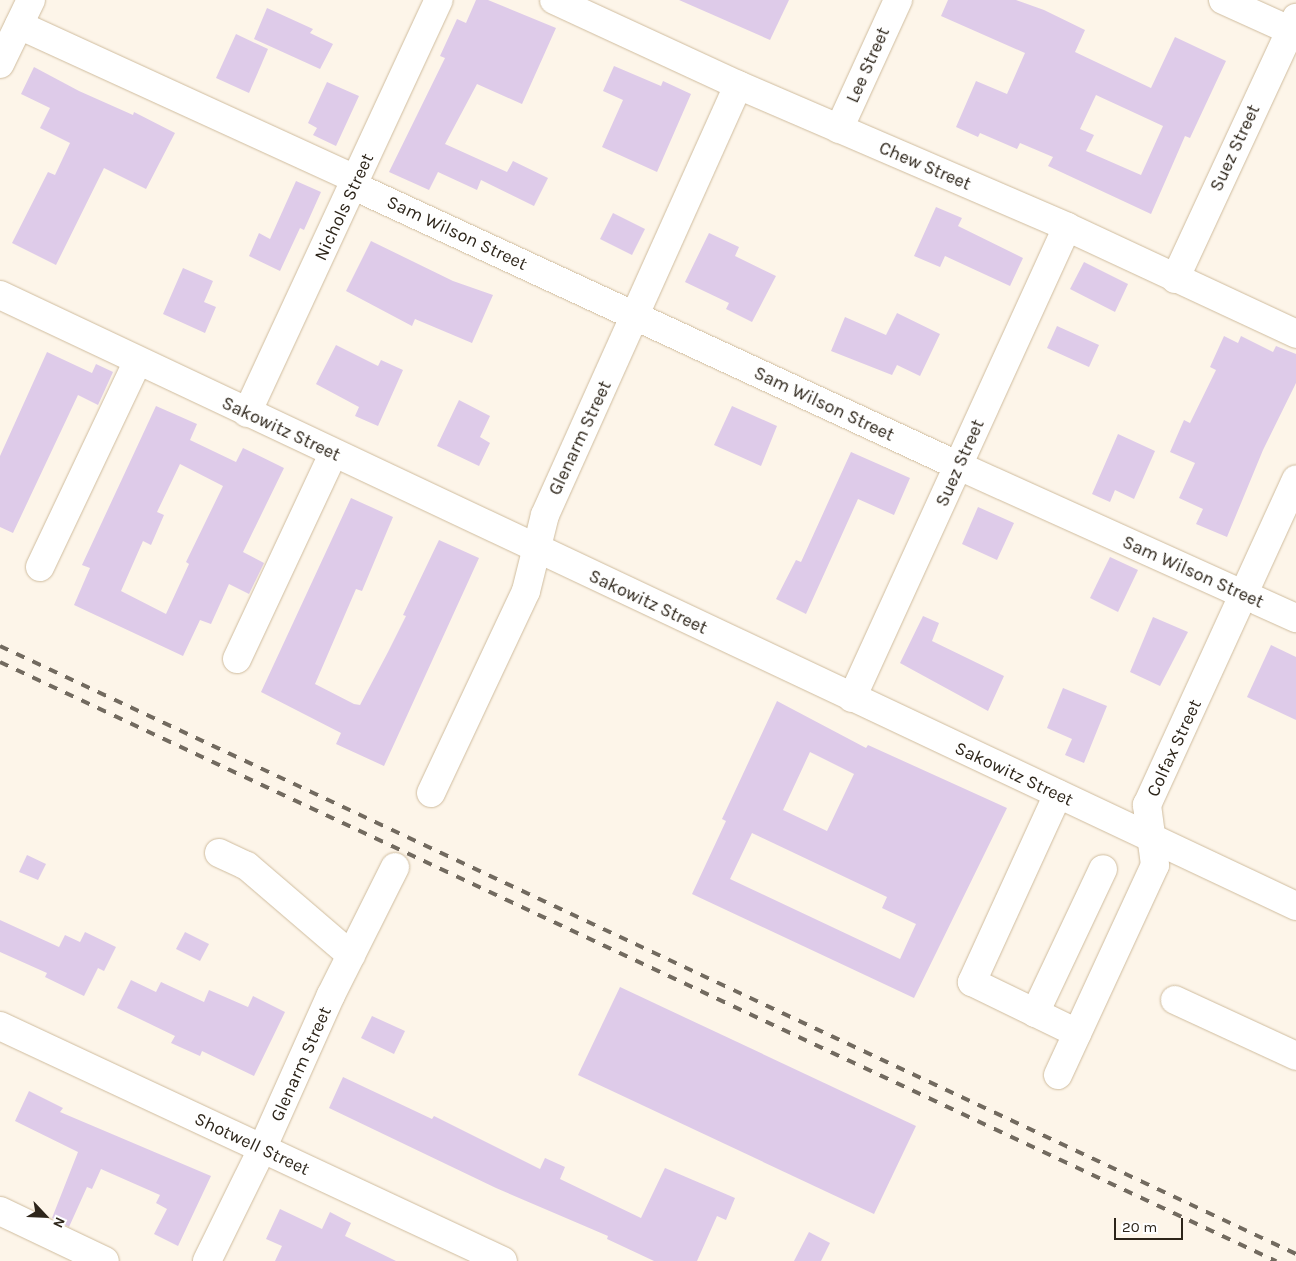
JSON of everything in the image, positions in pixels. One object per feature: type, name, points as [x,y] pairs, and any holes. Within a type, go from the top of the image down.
[{"type":"street","points":[[0,64],[30,0]]},
{"type":"street","name":"Nichols Street","points":[[247,413],[356,183],[439,0]]},
{"type":"street","name":"Chew Street","points":[[554,0],[738,85],[1067,227],[1296,334]]},
{"type":"street","name":"Lee Street","points":[[839,129],[898,0]]},
{"type":"street","points":[[1223,0],[1294,27]]},
{"type":"street","name":"Sam Wilson Street","points":[[18,25],[959,466],[1296,618]]},
{"type":"street","name":"Suez Street","points":[[1175,278],[1294,27]]},
{"type":"street","name":"Glenarm Street","points":[[431,793],[526,591],[538,550],[545,515],[636,316],[738,85]]},
{"type":"street","name":"Suez Street","points":[[852,698],[1067,227]]},
{"type":"street","name":"Sakowitz Street","points":[[0,296],[1296,906]]},
{"type":"street","points":[[40,567],[138,361]]},
{"type":"street","points":[[237,659],[333,454]]},
{"type":"street","name":"Colfax Street","points":[[1058,1075],[1155,865],[1147,805],[1245,595],[1296,480]]},
{"type":"street","points":[[1058,794],[972,982],[1077,1033]]},
{"type":"street","points":[[219,853],[247,866],[351,955]]},
{"type":"street","name":"Glenarm Street","points":[[207,1261],[262,1149],[351,955],[396,867]]},
{"type":"street","points":[[1035,1013],[1103,869]]},
{"type":"street","points":[[1175,1000],[1296,1056]]},
{"type":"street","name":"Shotwell Street","points":[[0,1026],[503,1261]]},
{"type":"street","points":[[0,1211],[106,1261]]},
{"type":"building","points":[[476,0],[488,0],[556,28],[522,104],[477,84],[445,144],[507,172],[513,161],[548,178],[534,206],[481,180],[477,190],[438,172],[429,190],[389,172],[445,58],[440,56],[457,19],[466,23]]},
{"type":"building","points":[[679,0],[789,0],[770,40]]},
{"type":"building","points":[[948,0],[1016,0],[1044,10],[1085,30],[1075,52],[1151,88],[1175,37],[1226,61],[1190,138],[1185,136],[1151,214],[1048,166],[1053,157],[1020,143],[1017,149],[980,133],[978,137],[956,127],[976,81],[1007,94],[1025,53],[941,16]],"holes":[[[1096,95],[1163,126],[1141,175],[1086,151],[1094,135],[1080,129]]]},
{"type":"building","points":[[267,8],[313,29],[310,33],[333,44],[320,69],[254,39]]},
{"type":"building","points":[[236,34],[268,49],[249,93],[216,78]]},
{"type":"building","points":[[614,66],[661,86],[663,81],[691,94],[657,172],[602,147],[623,100],[603,91]]},
{"type":"building","points":[[34,67],[79,91],[133,115],[134,112],[175,133],[146,189],[104,168],[56,265],[12,243],[48,172],[55,175],[70,143],[40,128],[50,108],[21,94]]},
{"type":"building","points":[[327,82],[359,96],[336,146],[313,135],[317,128],[308,123]]},
{"type":"building","points":[[296,181],[321,192],[304,230],[300,228],[280,271],[249,256],[259,233],[270,239]]},
{"type":"building","points":[[936,207],[962,218],[958,226],[1023,258],[1010,286],[945,256],[940,267],[914,256]]},
{"type":"building","points":[[613,213],[645,229],[632,255],[600,239]]},
{"type":"building","points":[[709,233],[739,247],[735,256],[776,276],[752,322],[726,309],[729,303],[685,282]]},
{"type":"building","points":[[371,241],[453,281],[493,295],[472,343],[415,319],[412,326],[346,291]]},
{"type":"building","points":[[1084,262],[1128,284],[1115,312],[1070,289]]},
{"type":"building","points":[[183,268],[213,281],[204,302],[216,307],[205,333],[163,314]]},
{"type":"building","points":[[897,313],[940,334],[920,376],[897,365],[892,375],[831,351],[845,317],[886,335]]},
{"type":"building","points":[[1057,326],[1099,345],[1089,367],[1047,348]]},
{"type":"building","points":[[1224,336],[1238,343],[1241,336],[1273,352],[1276,346],[1296,354],[1296,383],[1263,450],[1227,537],[1196,524],[1203,509],[1179,498],[1195,463],[1170,452],[1184,420],[1190,423],[1216,370],[1210,367]]},
{"type":"building","points":[[336,345],[378,366],[381,360],[403,370],[378,426],[355,416],[359,407],[316,384]]},
{"type":"building","points":[[47,352],[92,373],[96,364],[113,372],[98,405],[78,395],[13,533],[0,527],[0,456]]},
{"type":"building","points":[[459,400],[490,416],[480,437],[490,443],[479,466],[437,446]]},
{"type":"building","points":[[156,406],[197,424],[190,440],[236,462],[243,448],[284,468],[243,552],[264,563],[249,594],[229,584],[211,624],[200,620],[183,656],[74,605],[90,568],[82,565]],"holes":[[[180,464],[223,486],[186,562],[189,564],[166,614],[121,591],[143,541],[151,545],[164,515],[157,512]]]},
{"type":"building","points":[[732,406],[777,426],[761,466],[714,445]]},
{"type":"building","points":[[1118,434],[1155,451],[1134,499],[1115,490],[1110,502],[1092,494]]},
{"type":"building","points":[[851,452],[910,478],[894,515],[858,499],[806,614],[776,599],[796,560],[801,562]]},
{"type":"building","points":[[351,498],[393,517],[362,591],[356,589],[315,684],[354,704],[360,705],[388,652],[406,616],[403,615],[439,540],[479,558],[384,766],[336,744],[341,733],[261,692]]},
{"type":"building","points":[[978,507],[1014,523],[997,560],[962,544]]},
{"type":"building","points":[[1110,557],[1138,570],[1118,612],[1090,598]]},
{"type":"building","points":[[923,616],[939,623],[932,641],[1004,676],[988,711],[900,663]]},
{"type":"building","points":[[1153,617],[1188,632],[1160,686],[1130,672]]},
{"type":"building","points":[[1271,645],[1296,657],[1296,720],[1247,697]]},
{"type":"building","points":[[1063,688],[1107,706],[1084,763],[1065,755],[1072,739],[1047,728]]},
{"type":"building","points":[[777,701],[866,748],[868,745],[1007,808],[914,998],[692,894],[726,821],[722,819]],"holes":[[[810,752],[854,774],[827,831],[783,810]],[[752,833],[887,897],[882,908],[916,924],[900,959],[730,879]]]},
{"type":"building","points":[[27,855],[46,864],[38,880],[19,872]]},
{"type":"building","points":[[0,920],[59,947],[65,935],[80,942],[85,932],[116,947],[104,971],[98,968],[84,996],[45,977],[47,973],[0,952]]},
{"type":"building","points":[[185,932],[209,944],[200,961],[176,949]]},
{"type":"building","points":[[131,980],[156,992],[161,982],[204,1002],[209,990],[248,1007],[253,996],[285,1012],[254,1076],[202,1051],[200,1056],[171,1043],[175,1036],[117,1008]]},
{"type":"building","points":[[620,987],[916,1126],[874,1214],[578,1075]]},
{"type":"building","points":[[372,1016],[405,1031],[394,1054],[361,1038]]},
{"type":"building","points":[[343,1077],[432,1119],[434,1116],[540,1169],[545,1158],[565,1167],[560,1179],[641,1218],[665,1168],[735,1198],[726,1220],[717,1216],[697,1261],[654,1261],[607,1239],[608,1236],[496,1188],[329,1108]]},
{"type":"building","points":[[29,1091],[63,1108],[60,1112],[211,1176],[178,1246],[154,1234],[167,1209],[156,1203],[160,1195],[101,1169],[92,1189],[87,1187],[69,1227],[52,1218],[78,1152],[15,1121]]},
{"type":"building","points":[[280,1209],[322,1229],[330,1212],[351,1223],[345,1236],[396,1261],[275,1261],[282,1246],[266,1239]]},
{"type":"building","points":[[809,1232],[830,1243],[821,1261],[794,1261]]},
{"type":"railway","points":[[0,646],[1296,1254]]},
{"type":"railway","points":[[0,662],[1276,1261]]}]
